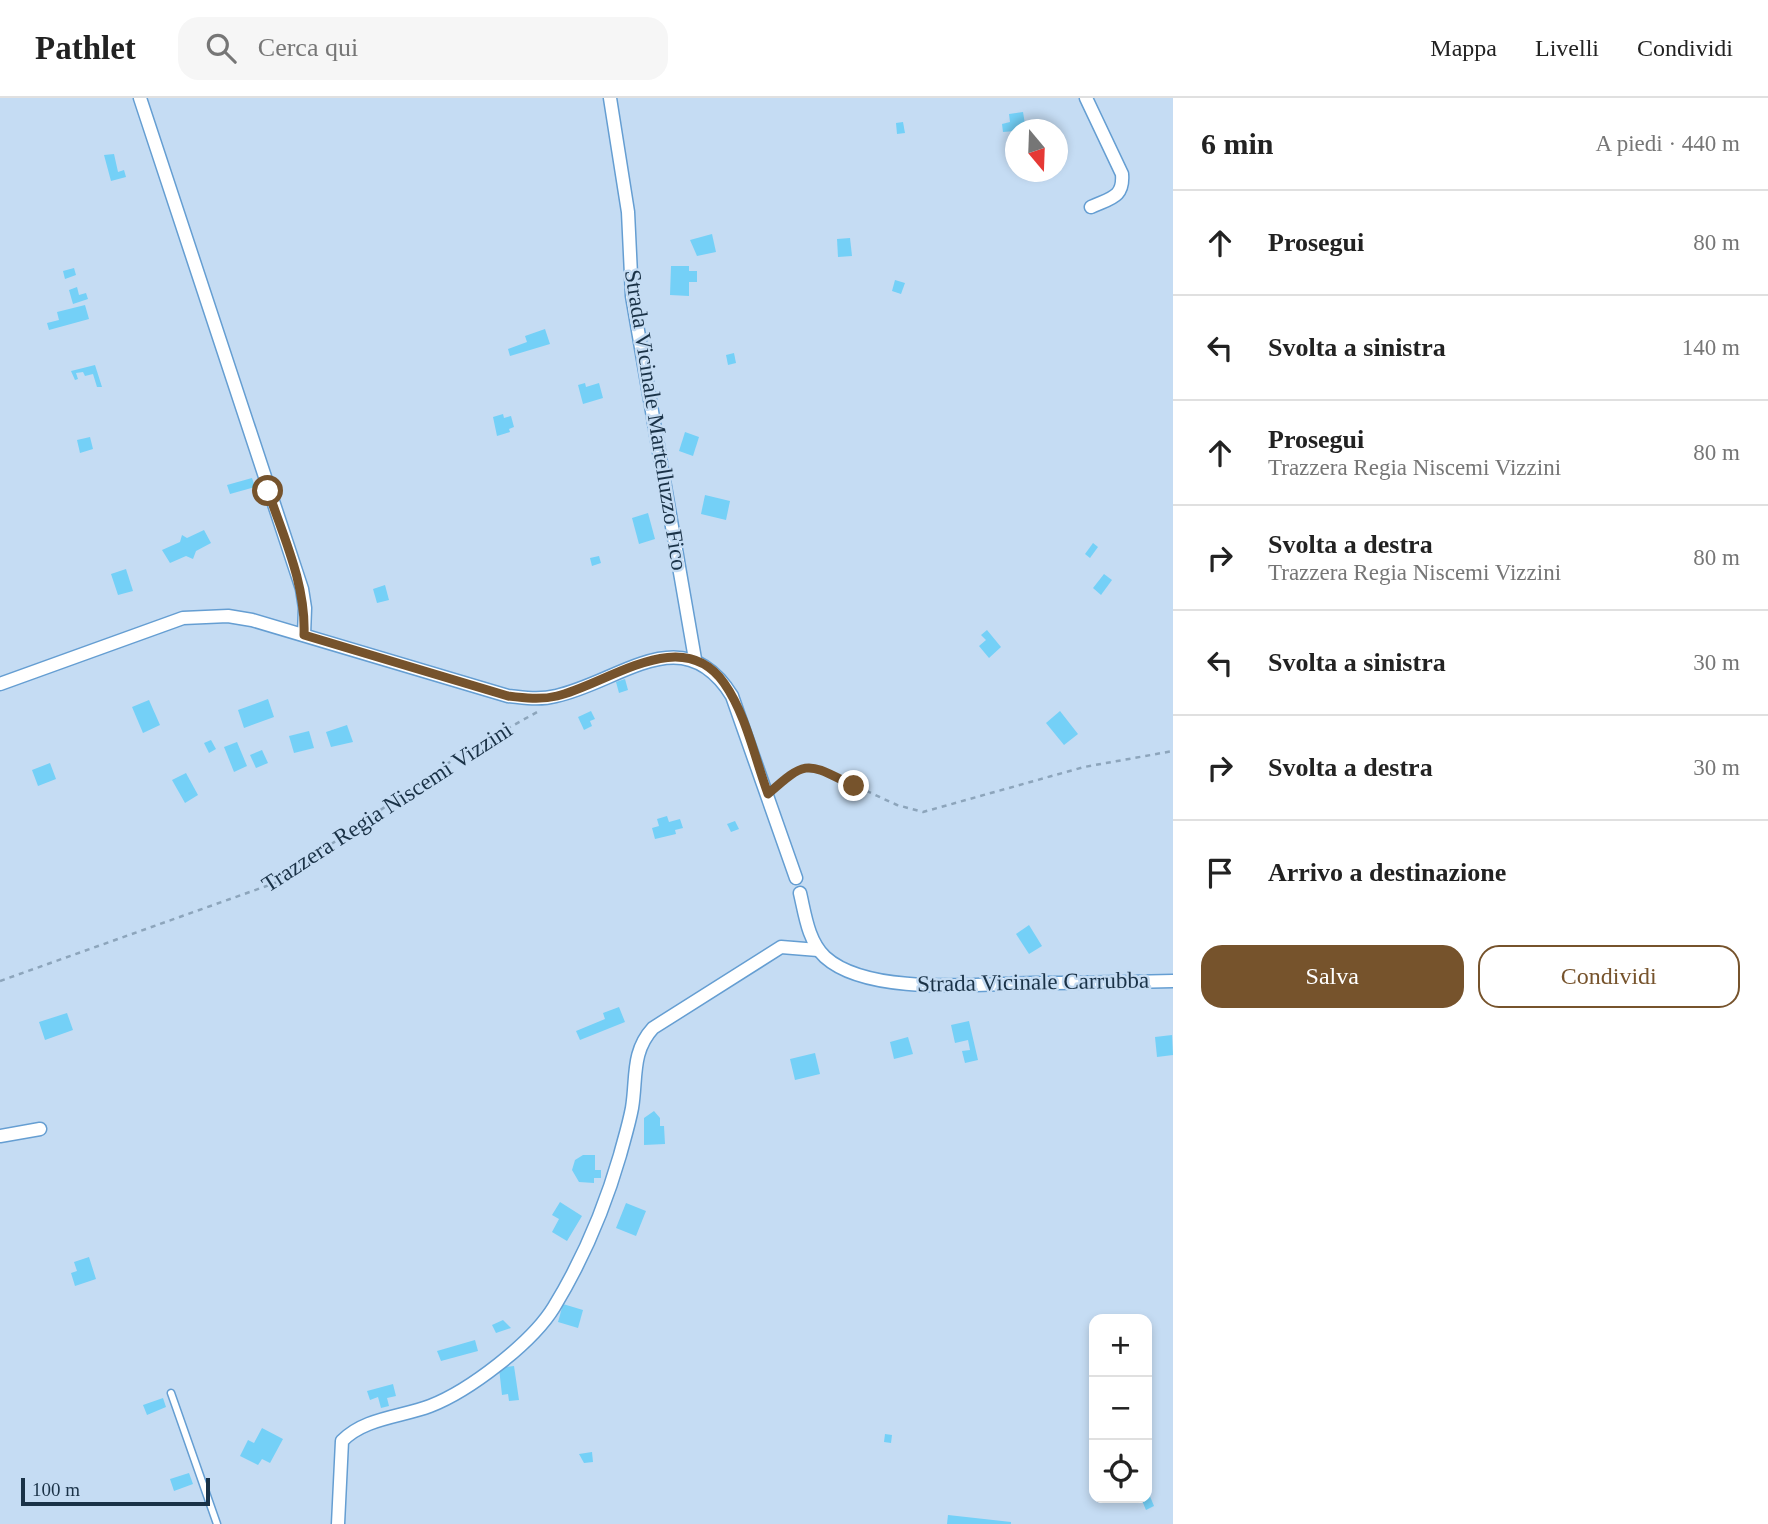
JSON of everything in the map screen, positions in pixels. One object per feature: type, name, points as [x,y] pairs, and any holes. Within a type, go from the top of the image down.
[{"type":"street","points":[[140,98],[302,589],[305,608],[304,635]]},
{"type":"street","name":"Strada Vicinale Martelluzzo Fico","points":[[610,98],[628,212],[632,296],[695,659]]},
{"type":"street","points":[[1086,98],[1122,174],[1123,187],[1118,194],[1091,207]]},
{"type":"street","points":[[0,684],[183,618],[228,616],[304,635],[508,696],[554,697],[653,660],[681,657],[695,659],[718,675],[732,696],[796,878]]},
{"type":"street","points":[[338,1524],[342,1441],[354,1429],[430,1406],[463,1391],[509,1355],[553,1309],[589,1240],[619,1157],[632,1108],[636,1053],[642,1040],[653,1028],[781,947],[818,950],[808,928],[800,893]]},
{"type":"street","name":"Strada Vicinale Carrubba","points":[[818,950],[845,970],[907,984],[1173,981]]},
{"type":"street","points":[[0,1136],[40,1129]]},
{"type":"lane","points":[[171,1393],[217,1524]]},
{"type":"path","name":"Trazzera Regia Niscemi Vizzini","points":[[0,982],[275,883],[460,755],[548,706],[554,697]]},
{"type":"path","points":[[768,794],[795,770],[806,766],[819,769],[897,805],[923,812],[1084,767],[1173,751]]},
{"type":"building","points":[[1023,112],[1024,119],[1010,119],[1009,114]]},
{"type":"building","points":[[903,122],[905,133],[897,134],[896,123]]},
{"type":"building","points":[[114,154],[118,172],[124,170],[126,177],[111,181],[104,155]]},
{"type":"building","points":[[712,234],[716,252],[697,256],[690,240]]},
{"type":"building","points":[[850,238],[852,256],[838,257],[837,239]]},
{"type":"building","points":[[671,266],[689,266],[689,271],[697,271],[697,282],[689,282],[689,296],[670,295]]},
{"type":"building","points":[[74,268],[76,275],[65,279],[63,271]]},
{"type":"building","points":[[895,280],[905,283],[901,294],[892,291]]},
{"type":"building","points":[[77,287],[79,295],[86,293],[88,299],[73,304],[69,290]]},
{"type":"building","points":[[85,305],[89,319],[49,330],[47,323],[59,320],[57,312]]},
{"type":"building","points":[[545,329],[550,344],[510,356],[508,349],[527,342],[525,336]]},
{"type":"building","points":[[734,353],[736,363],[728,365],[726,355]]},
{"type":"building","points":[[95,365],[102,387],[97,387],[93,374],[85,376],[83,372],[76,373],[78,379],[75,380],[71,371]]},
{"type":"building","points":[[585,383],[586,387],[599,383],[603,398],[583,404],[578,385]]},
{"type":"building","points":[[503,414],[504,418],[511,416],[514,427],[509,429],[510,432],[497,436],[493,417]]},
{"type":"building","points":[[685,432],[699,437],[693,456],[679,451]]},
{"type":"building","points":[[90,437],[93,449],[80,453],[77,440]]},
{"type":"building","points":[[252,478],[255,487],[230,494],[227,485]]},
{"type":"building","points":[[705,495],[730,501],[726,520],[701,514]]},
{"type":"building","points":[[648,513],[655,539],[639,544],[632,518]]},
{"type":"building","points":[[204,530],[211,543],[196,551],[193,559],[186,556],[170,563],[162,550],[180,542],[182,535],[187,538]]},
{"type":"building","points":[[1093,543],[1098,547],[1090,558],[1085,554]]},
{"type":"building","points":[[599,556],[601,563],[592,566],[590,558]]},
{"type":"building","points":[[126,569],[133,591],[118,595],[111,574]]},
{"type":"building","points":[[1104,574],[1112,580],[1101,595],[1093,588]]},
{"type":"building","points":[[385,585],[389,600],[377,603],[373,589]]},
{"type":"building","points":[[987,630],[1001,647],[989,658],[979,646],[986,640],[981,635]]},
{"type":"building","points":[[625,679],[628,690],[619,693],[616,682]]},
{"type":"building","points":[[268,699],[274,717],[244,728],[238,710]]},
{"type":"building","points":[[149,700],[160,725],[143,733],[132,707]]},
{"type":"building","points":[[591,711],[595,719],[590,721],[592,726],[584,730],[578,717]]},
{"type":"building","points":[[1060,711],[1078,734],[1064,745],[1046,723]]},
{"type":"building","points":[[347,725],[353,742],[331,747],[326,732]]},
{"type":"building","points":[[309,731],[314,748],[294,753],[289,736]]},
{"type":"building","points":[[211,740],[216,749],[209,753],[204,743]]},
{"type":"building","points":[[237,742],[247,766],[234,772],[224,747]]},
{"type":"building","points":[[262,750],[268,763],[256,768],[250,755]]},
{"type":"building","points":[[50,763],[56,779],[38,786],[32,770]]},
{"type":"building","points":[[186,773],[198,795],[185,803],[172,780]]},
{"type":"building","points":[[667,816],[669,822],[680,819],[683,828],[675,830],[676,834],[655,839],[652,828],[659,826],[657,819]]},
{"type":"building","points":[[735,821],[739,829],[731,832],[727,824]]},
{"type":"building","points":[[1029,925],[1042,946],[1029,954],[1016,934]]},
{"type":"building","points":[[619,1007],[625,1022],[580,1040],[576,1031],[605,1019],[603,1013]]},
{"type":"building","points":[[67,1013],[73,1030],[45,1040],[39,1022]]},
{"type":"building","points":[[969,1021],[978,1060],[965,1063],[962,1051],[970,1050],[968,1040],[955,1043],[951,1025]]},
{"type":"building","points":[[1172,1035],[1173,1055],[1157,1057],[1155,1037]]},
{"type":"building","points":[[908,1037],[913,1054],[894,1059],[890,1042]]},
{"type":"building","points":[[815,1053],[820,1074],[795,1080],[790,1059]]},
{"type":"building","points":[[654,1111],[660,1118],[660,1126],[664,1126],[665,1144],[644,1145],[644,1118]]},
{"type":"building","points":[[583,1155],[595,1155],[595,1170],[601,1170],[601,1178],[594,1178],[594,1183],[579,1182],[572,1170],[575,1160]]},
{"type":"building","points":[[560,1202],[582,1216],[567,1241],[552,1232],[559,1219],[552,1215]]},
{"type":"building","points":[[626,1203],[646,1211],[636,1236],[616,1228]]},
{"type":"building","points":[[89,1257],[96,1279],[75,1286],[71,1273],[77,1271],[74,1262]]},
{"type":"building","points":[[563,1304],[583,1310],[578,1328],[558,1322]]},
{"type":"building","points":[[503,1320],[511,1328],[496,1333],[492,1325]]},
{"type":"building","points":[[475,1340],[478,1351],[441,1361],[437,1351]]},
{"type":"building","points":[[514,1366],[519,1400],[509,1401],[508,1394],[502,1395],[499,1368]]},
{"type":"building","points":[[393,1384],[396,1396],[387,1398],[389,1406],[381,1408],[378,1397],[370,1400],[367,1391]]},
{"type":"building","points":[[163,1398],[166,1407],[147,1415],[143,1405]]},
{"type":"building","points":[[262,1428],[283,1439],[270,1463],[262,1459],[258,1465],[240,1456],[248,1440],[254,1443]]},
{"type":"building","points":[[885,1434],[892,1435],[891,1443],[884,1442]]},
{"type":"building","points":[[592,1452],[593,1462],[584,1463],[579,1454]]},
{"type":"building","points":[[189,1473],[193,1484],[174,1491],[170,1479]]},
{"type":"building","points":[[1152,1501],[1154,1506],[1146,1510],[1143,1503]]},
{"type":"building","points":[[948,1515],[1011,1522],[1011,1524],[947,1524]]},
{"type":"route","points":[[268,491],[302,589],[305,608],[304,635],[508,696],[533,699],[566,694],[609,674],[653,660],[681,657],[695,659],[718,675],[732,696],[768,794],[795,770],[806,766],[819,769],[854,786]]}]
